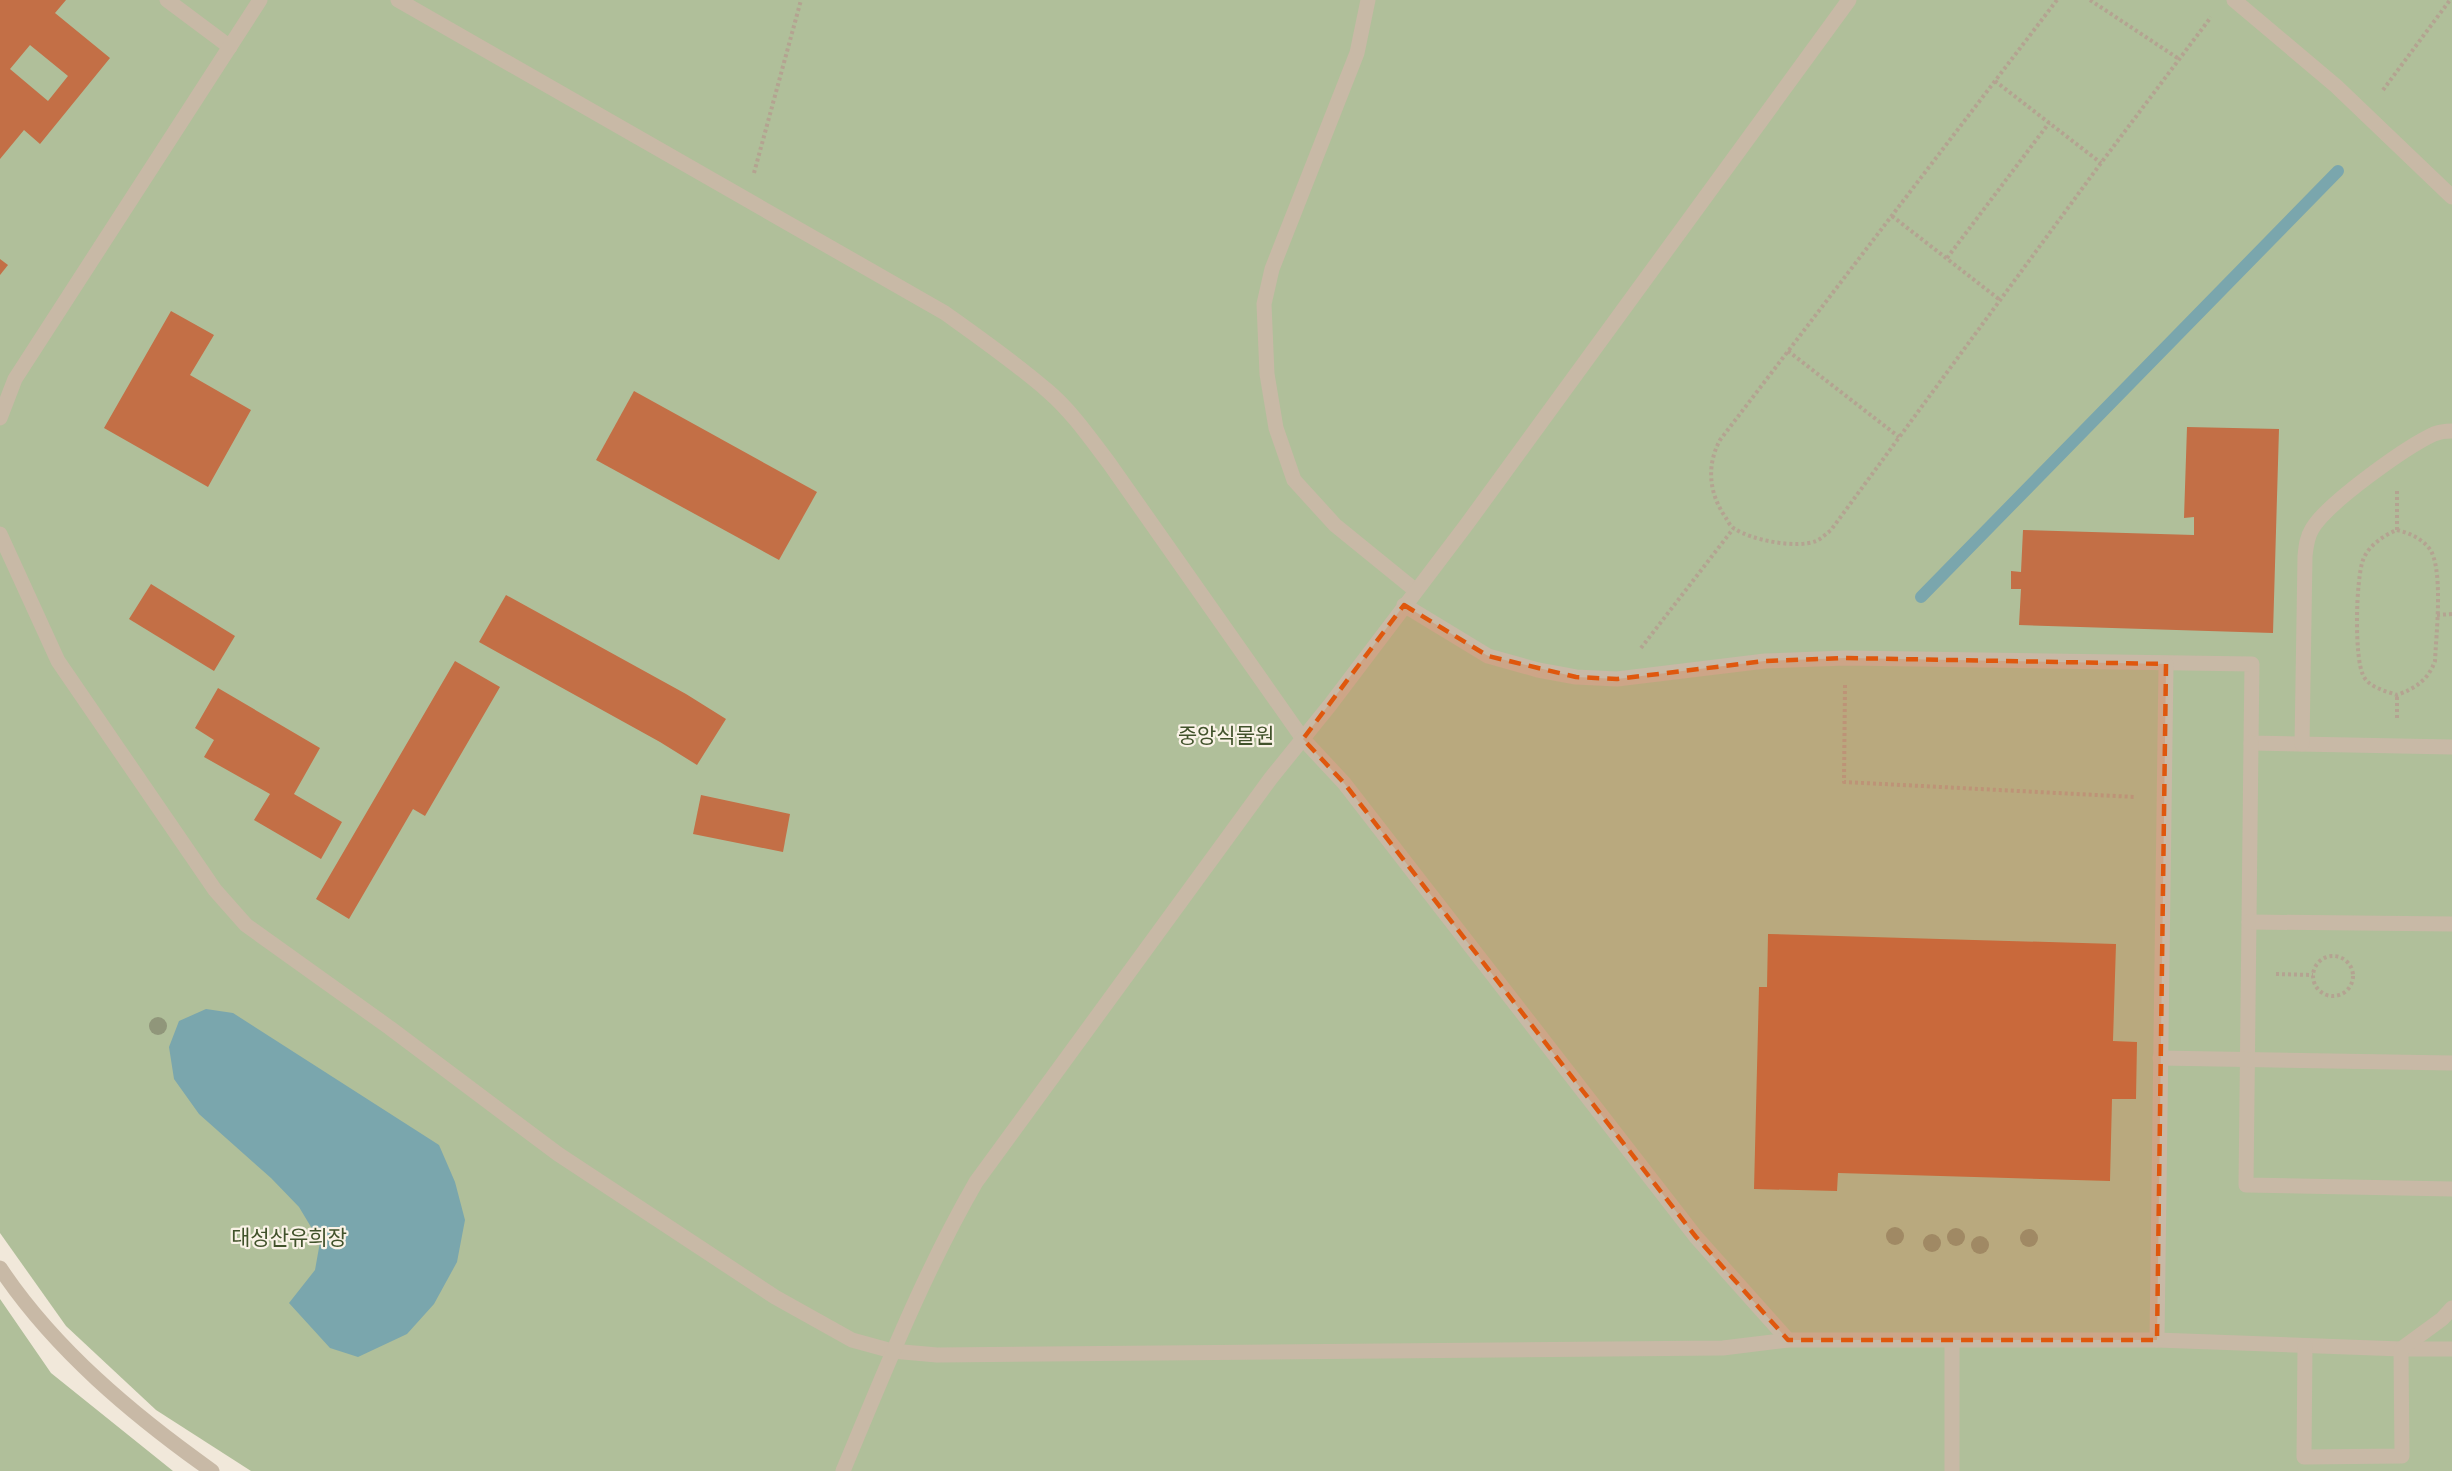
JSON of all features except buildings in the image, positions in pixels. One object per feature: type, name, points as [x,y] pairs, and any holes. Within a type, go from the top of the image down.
[{"type":"street","points":[[167,0],[230,46]]},
{"type":"street","points":[[0,418],[15,379],[260,0]]},
{"type":"street","points":[[398,0],[945,314],[996,349],[1050,393],[1083,428],[1109,463],[1303,739],[1344,783],[1696,1237],[1788,1340]]},
{"type":"street","points":[[1368,0],[1357,53],[1272,269],[1264,304],[1267,374],[1276,428],[1294,480],[1335,525],[1415,590]]},
{"type":"street","points":[[843,1471],[892,1351],[939,1251],[976,1182],[1270,778],[1303,739],[1467,524],[1849,0]]},
{"type":"street","points":[[2234,0],[2336,86],[2452,197]]},
{"type":"street","points":[[2302,744],[2307,538],[2312,528],[2334,505],[2398,456],[2436,433],[2452,431]]},
{"type":"street","points":[[0,534],[58,661],[215,890],[246,925],[568,1160],[775,1297],[852,1340],[892,1351],[938,1355],[1723,1348],[1788,1340],[2157,1340],[2452,1349]]},
{"type":"street","points":[[1404,605],[1488,656],[1538,670],[1576,677],[1617,679],[1766,661],[1846,658],[2252,663],[2246,1185],[2452,1189]]},
{"type":"street","points":[[2157,1340],[2166,663]]},
{"type":"street","points":[[2251,743],[2452,747]]},
{"type":"street","points":[[2249,922],[2452,924]]},
{"type":"street","points":[[2160,1058],[2452,1063]]},
{"type":"street","points":[[0,1268],[14,1289],[71,1354],[146,1421],[212,1471]]},
{"type":"street","points":[[2401,1349],[2442,1319],[2452,1308]]},
{"type":"street","points":[[1952,1341],[1952,1471]]},
{"type":"street","points":[[2306,1346],[2304,1457],[2402,1456],[2401,1349]]},
{"type":"path","points":[[747,200],[801,0]]},
{"type":"path","points":[[2057,0],[1720,440],[1713,453],[1711,484],[1720,510],[1733,529],[1764,541],[1796,544],[1815,541],[1831,531],[2101,163],[2218,9]]},
{"type":"path","points":[[2090,0],[2179,59]]},
{"type":"path","points":[[2364,115],[2450,0]]},
{"type":"path","points":[[1995,81],[2101,163]]},
{"type":"path","points":[[1947,258],[2049,123]]},
{"type":"path","points":[[1892,216],[2000,300]]},
{"type":"path","points":[[1788,351],[1899,437]]},
{"type":"path","points":[[1617,679],[1733,529]]},
{"type":"path","points":[[2397,530],[2409,533],[2428,547],[2434,555],[2437,573],[2437,615],[2435,661],[2431,672],[2422,683],[2397,695],[2371,685],[2363,676],[2360,665],[2358,585],[2363,558],[2388,533],[2397,530]]},
{"type":"path","points":[[2437,615],[2452,614]]},
{"type":"path","points":[[1846,658],[1844,782],[2163,798]]},
{"type":"path","points":[[2336,956],[2351,967],[2353,980],[2346,992],[2334,996],[2327,995],[2317,988],[2313,975],[2323,959],[2336,956]]},
{"type":"path","points":[[2248,973],[2313,975]]},
{"type":"highlighted area","points":[[1404,605],[1488,656],[1576,677],[1617,679],[1765,661],[1846,658],[2166,664],[2157,1340],[1788,1340],[1696,1237],[1344,783],[1303,739]]},
{"type":"green space","name":"중앙식물원","points":[[0,0],[2452,0],[2452,1471],[251,1471],[156,1410],[66,1326],[0,1233]]},
{"type":"green space","points":[[0,1299],[51,1373],[173,1471],[0,1471]]},
{"type":"water","points":[[206,1009],[233,1013],[439,1145],[455,1182],[465,1220],[457,1262],[434,1304],[407,1334],[358,1357],[330,1348],[289,1303],[315,1270],[320,1242],[299,1207],[271,1178],[199,1114],[174,1079],[169,1047],[179,1021]]},
{"type":"waterway","points":[[1921,597],[2338,171]]},
{"type":"park label","name":"대성산유희장","points":[[289,1238]]}]
